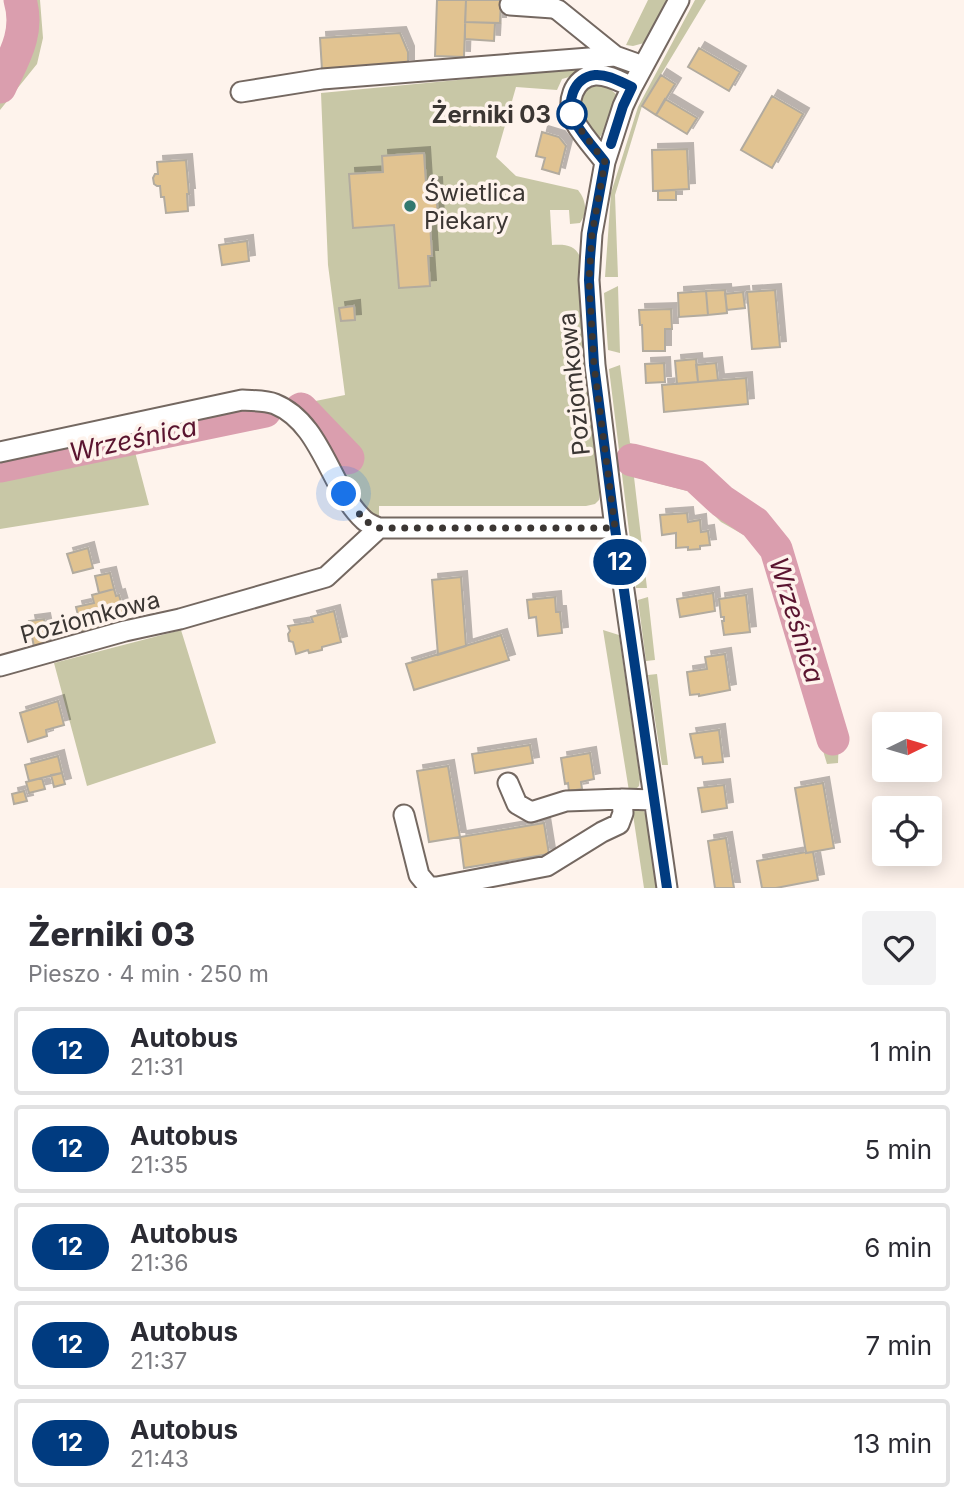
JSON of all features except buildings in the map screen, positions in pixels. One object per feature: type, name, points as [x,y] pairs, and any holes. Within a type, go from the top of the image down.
[{"type":"street","name":"Poziomkowa","points":[[667,888],[594,365],[589,280],[592,234],[605,162],[623,106],[679,0]]},
{"type":"street","points":[[510,5],[558,10],[615,56],[643,66]]},
{"type":"street","points":[[241,92],[322,79],[615,56]]},
{"type":"street","points":[[605,162],[575,122],[571,105],[572,91],[581,81],[594,75],[608,77],[632,87]]},
{"type":"street","points":[[0,452],[243,400],[260,401],[276,404],[294,416],[311,435],[344,494],[365,521],[379,528],[615,528]]},
{"type":"street","name":"Poziomkowa","points":[[0,666],[326,577],[379,528]]},
{"type":"street","points":[[508,783],[517,804],[531,812],[566,801],[654,800]]},
{"type":"street","points":[[404,814],[419,875],[429,887],[437,887],[547,866],[619,824],[623,813],[622,799]]},
{"type":"green space","points":[[8,0],[40,0],[43,38],[37,64],[0,110],[0,71],[11,41]]},
{"type":"green space","points":[[648,0],[666,0],[644,43],[626,45]]},
{"type":"green space","points":[[695,0],[706,0],[642,106],[615,195],[618,277],[605,277],[611,193],[638,107]]},
{"type":"green space","points":[[617,65],[618,73],[591,71],[562,79],[557,90],[516,87],[496,157],[516,176],[578,190],[583,198],[585,210],[580,223],[570,224],[569,210],[550,210],[552,245],[570,246],[577,251],[581,260],[587,380],[599,500],[586,506],[379,506],[379,519],[372,518],[291,406],[345,395],[328,265],[321,93]]},
{"type":"green space","points":[[604,84],[616,94],[616,100],[601,136],[597,139],[581,114],[580,101],[586,85]]},
{"type":"green space","points":[[618,286],[620,353],[608,350],[604,293]]},
{"type":"green space","points":[[620,365],[630,443],[714,478],[724,493],[759,515],[781,544],[839,736],[838,763],[827,764],[771,577],[756,542],[721,522],[691,492],[634,477],[647,588],[636,588],[609,369]]},
{"type":"green space","points":[[256,407],[284,418],[135,452],[149,505],[0,529],[0,458]]},
{"type":"green space","points":[[648,597],[655,660],[646,661],[638,600]]},
{"type":"green space","points":[[181,630],[216,743],[87,786],[54,663]]},
{"type":"green space","points":[[603,630],[619,635],[640,779],[635,790],[629,791]]},
{"type":"green space","points":[[657,674],[668,765],[662,765],[648,675]]},
{"type":"green space","points":[[638,807],[647,817],[658,888],[644,888],[632,808]]},
{"type":"waterway","name":"Wrześnica","points":[[0,87],[19,45],[23,24],[20,0]]},
{"type":"waterway","name":"Wrześnica","points":[[301,409],[348,458]]},
{"type":"waterway","name":"Wrześnica","points":[[0,466],[265,411]]},
{"type":"waterway","name":"Wrześnica","points":[[632,460],[695,476],[722,501],[755,523],[776,549],[833,739]]},
{"type":"bus line","name":"12","points":[[611,144],[632,87],[608,77],[594,75],[581,81],[572,91],[571,105],[575,122],[605,162],[590,258],[594,365],[667,888]]},
{"type":"place","name":"Żerniki 03","points":[[572,114]]},
{"type":"place","name":"Świetlica Piekary","points":[[410,206]]},
{"type":"route","points":[[344,494],[365,521],[379,528],[615,528],[594,365],[589,280],[592,234],[605,162],[572,114]]}]
